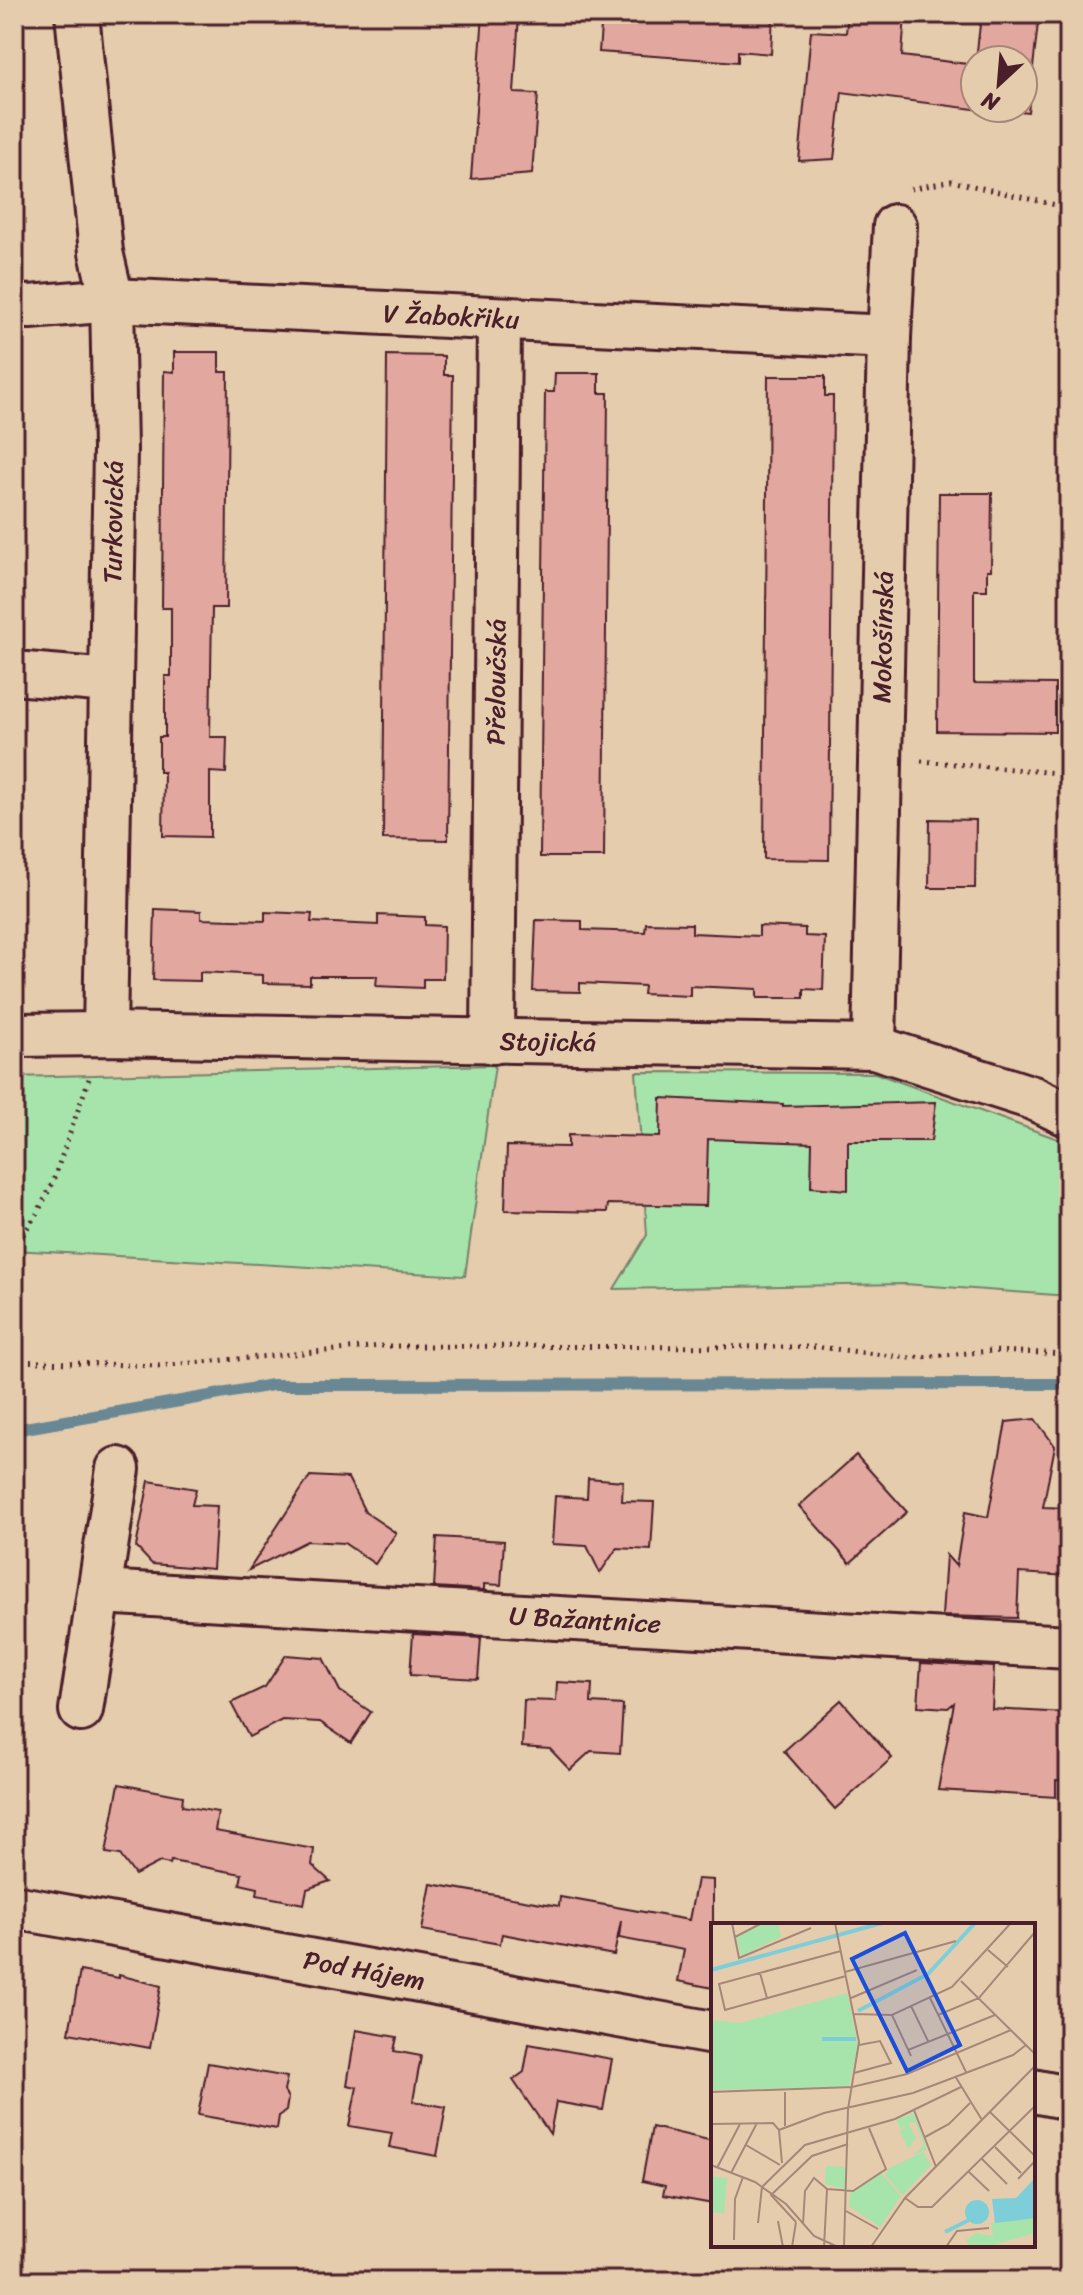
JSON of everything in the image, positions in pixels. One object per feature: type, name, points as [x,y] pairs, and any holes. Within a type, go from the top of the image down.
[{"type":"street","name":"Turkovická","points":[[77,14],[101,252],[112,300],[115,449],[105,1034]]},
{"type":"street","name":"Mokošínská","points":[[874,1047],[889,337],[895,226]]},
{"type":"street","name":"V Žabokřiku","points":[[14,306],[112,300],[889,337]]},
{"type":"street","name":"Přeloučská","points":[[493,1042],[499,320]]},
{"type":"street","points":[[14,673],[110,681]]},
{"type":"street","name":"Stojická","points":[[14,1035],[874,1047],[1033,1098],[1069,1115]]},
{"type":"street","points":[[81,1710],[118,1469]]},
{"type":"street","name":"U Bažantnice","points":[[100,1592],[1069,1647]]},
{"type":"street","name":"Pod Hájem","points":[[14,1907],[711,2033]]},
{"type":"street","points":[[1035,2091],[1069,2098]]},
{"type":"path","points":[[895,226],[911,189],[951,181],[1069,208]]},
{"type":"path","points":[[880,757],[1069,774]]},
{"type":"path","points":[[14,1248],[52,1184],[105,1034]]},
{"type":"path","points":[[14,1361],[158,1366],[382,1346],[818,1347],[908,1358],[992,1351],[1069,1354]]},
{"type":"green space","points":[[495,1065],[465,1276],[14,1250],[14,1077]]},
{"type":"green space","points":[[636,1072],[875,1073],[1069,1143],[1069,1296],[905,1284],[614,1289],[647,1235]]},
{"type":"building","points":[[483,14],[519,14],[514,93],[538,94],[532,174],[471,179]]},
{"type":"building","points":[[602,14],[773,14],[771,54],[738,51],[738,62],[599,52]]},
{"type":"building","points":[[848,14],[905,14],[902,56],[959,63],[959,107],[842,92],[834,159],[799,161],[811,31],[846,33]]},
{"type":"building","points":[[981,16],[1038,23],[1036,44],[978,44]]},
{"type":"building","points":[[174,352],[219,352],[219,372],[228,372],[226,608],[212,608],[210,737],[227,737],[226,773],[210,772],[210,837],[163,836],[164,772],[159,772],[159,737],[165,737],[165,676],[171,676],[171,608],[162,608],[164,371],[174,372]]},
{"type":"building","points":[[387,355],[444,356],[444,375],[453,375],[448,840],[383,839]]},
{"type":"building","points":[[555,373],[599,373],[599,393],[608,393],[604,857],[540,857],[545,392],[554,392]]},
{"type":"building","points":[[768,376],[825,376],[825,396],[833,396],[829,860],[764,859]]},
{"type":"building","points":[[939,493],[992,493],[991,570],[987,570],[987,590],[974,590],[974,683],[1055,684],[1055,732],[937,731]]},
{"type":"building","points":[[930,819],[976,820],[975,888],[929,888]]},
{"type":"building","points":[[155,909],[201,911],[201,919],[265,921],[265,912],[312,914],[311,922],[378,925],[378,915],[425,917],[425,925],[444,926],[443,979],[423,979],[423,988],[376,986],[377,976],[310,976],[310,984],[263,983],[263,975],[200,972],[200,981],[153,980]]},
{"type":"building","points":[[536,920],[582,921],[582,930],[645,932],[646,923],[692,924],[692,933],[759,936],[759,926],[805,928],[805,936],[825,937],[823,990],[804,989],[804,998],[757,998],[757,989],[690,986],[690,996],[643,994],[644,986],[580,983],[580,992],[533,991]]},
{"type":"building","points":[[661,1098],[783,1106],[936,1102],[931,1141],[848,1141],[848,1190],[811,1187],[812,1143],[708,1139],[706,1206],[608,1204],[607,1212],[505,1210],[507,1146],[568,1147],[568,1135],[660,1137]]},
{"type":"building","points":[[1035,1419],[1055,1446],[1043,1507],[1069,1508],[1069,1576],[1019,1573],[1017,1618],[942,1616],[946,1555],[956,1566],[965,1512],[988,1517],[1006,1422]]},
{"type":"building","points":[[856,1455],[907,1512],[850,1563],[799,1506]]},
{"type":"building","points":[[310,1476],[348,1478],[365,1512],[396,1533],[375,1564],[344,1543],[307,1541],[249,1570]]},
{"type":"building","points":[[588,1478],[623,1481],[622,1501],[654,1502],[651,1550],[617,1548],[600,1573],[587,1546],[552,1544],[555,1496],[587,1498]]},
{"type":"building","points":[[149,1481],[196,1489],[192,1505],[217,1506],[213,1569],[152,1564],[136,1547]]},
{"type":"building","points":[[437,1537],[504,1541],[501,1585],[484,1584],[484,1590],[434,1587]]},
{"type":"building","points":[[413,1634],[481,1638],[478,1679],[410,1675]]},
{"type":"building","points":[[286,1655],[323,1658],[340,1691],[371,1712],[351,1743],[320,1722],[282,1720],[249,1737],[231,1703],[265,1687]]},
{"type":"building","points":[[921,1663],[994,1667],[992,1709],[1066,1713],[1069,1781],[1056,1780],[1056,1797],[938,1790],[954,1703],[948,1708],[918,1706]]},
{"type":"building","points":[[557,1682],[592,1684],[591,1703],[623,1705],[620,1753],[591,1751],[570,1770],[550,1749],[522,1747],[524,1700],[556,1701]]},
{"type":"building","points":[[841,1700],[892,1758],[835,1809],[784,1751]]},
{"type":"building","points":[[119,1784],[183,1796],[182,1806],[218,1812],[215,1831],[314,1849],[312,1865],[330,1881],[307,1889],[304,1904],[257,1895],[258,1888],[240,1884],[242,1874],[171,1861],[170,1864],[160,1862],[135,1875],[120,1855],[106,1853]]},
{"type":"building","points":[[697,1879],[713,1880],[711,1988],[678,1981],[684,1950],[619,1938],[621,1921],[614,1955],[502,1934],[500,1944],[422,1930],[431,1884],[559,1906],[560,1897],[689,1920]]},
{"type":"building","points":[[80,1971],[119,1978],[119,1975],[161,1986],[150,2048],[69,2033]]},
{"type":"building","points":[[356,2030],[397,2037],[394,2051],[421,2056],[413,2101],[446,2107],[437,2156],[389,2147],[392,2133],[349,2126],[357,2087],[347,2085]]},
{"type":"building","points":[[529,2044],[612,2059],[603,2110],[556,2102],[550,2134],[513,2080],[524,2072]]},
{"type":"building","points":[[208,2063],[287,2077],[284,2091],[288,2098],[286,2111],[279,2116],[277,2129],[198,2115]]},
{"type":"building","points":[[652,2127],[711,2141],[711,2204],[663,2195],[665,2186],[642,2181]]},
{"type":"waterway","points":[[14,1430],[272,1385],[1069,1384]]}]
